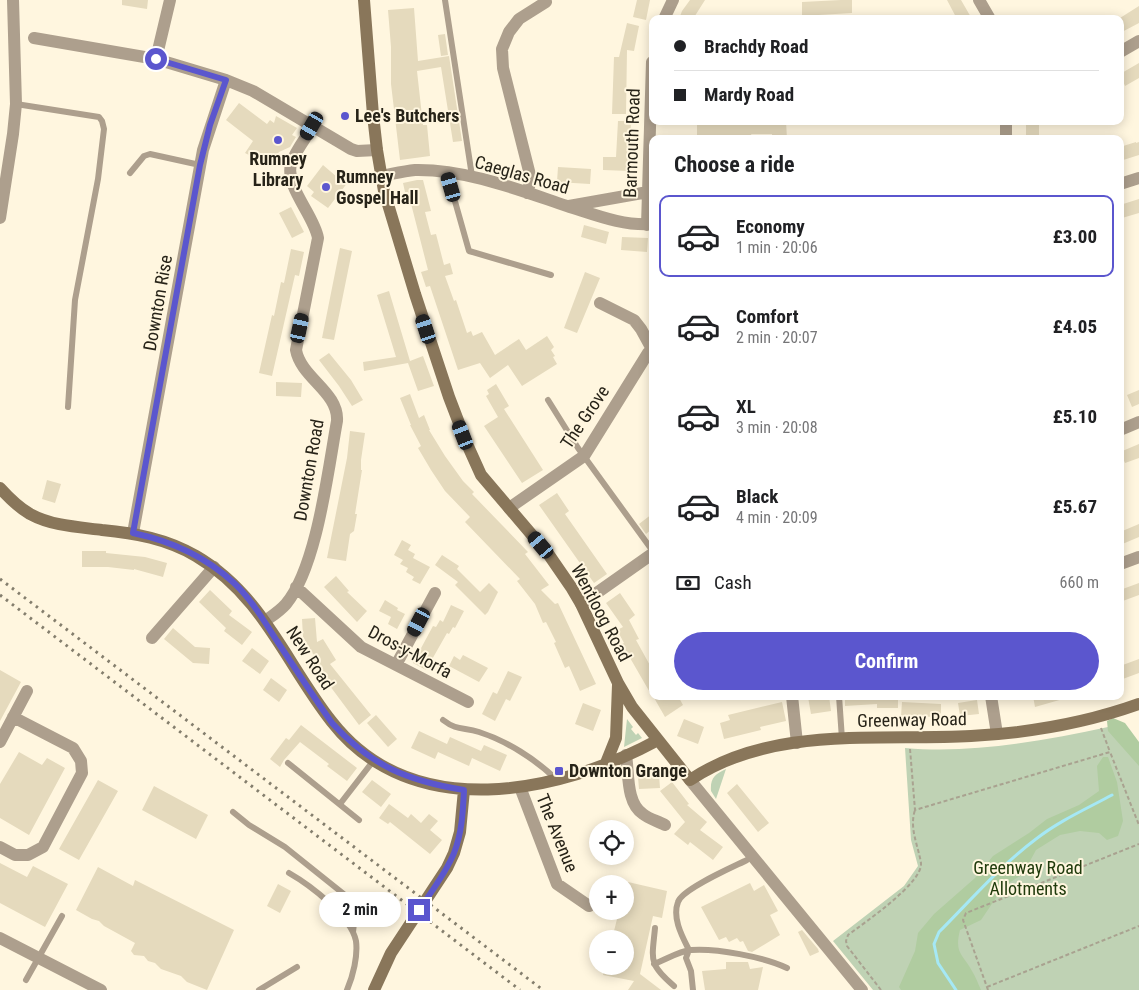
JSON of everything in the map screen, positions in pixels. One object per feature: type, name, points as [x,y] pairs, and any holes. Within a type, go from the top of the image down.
[{"type":"street","points":[[0,218],[16,104],[13,0]]},
{"type":"street","points":[[156,59],[170,0]]},
{"type":"street","name":"Wentloog Road","points":[[364,0],[381,176],[415,294],[459,425],[482,475],[549,555],[581,604],[618,683],[632,708],[862,990]]},
{"type":"street","points":[[666,15],[673,0]]},
{"type":"street","points":[[979,0],[988,15]]},
{"type":"street","points":[[527,193],[531,180],[530,174],[503,68],[502,49],[504,41],[513,26],[528,13],[546,2]]},
{"type":"street","points":[[34,38],[156,59],[226,80],[264,96],[351,149],[357,151],[377,150]]},
{"type":"street","points":[[1124,50],[1139,41]]},
{"type":"street","name":"Downton Rise","points":[[133,533],[200,165],[210,125],[226,80]]},
{"type":"street","name":"Downton Road","points":[[265,621],[285,605],[296,587],[308,559],[316,533],[337,413],[332,402],[299,362],[296,350],[318,238],[315,227],[293,184],[290,167],[312,126]]},
{"type":"street","name":"Barmouth Road","points":[[649,167],[649,208]]},
{"type":"street","name":"Caeglas Road","points":[[381,176],[413,170],[447,173],[527,193],[614,221],[649,224]]},
{"type":"street","points":[[1124,183],[1139,178]]},
{"type":"street","points":[[567,206],[648,192]]},
{"type":"street","points":[[600,304],[638,323],[649,343]]},
{"type":"street","name":"The Grove","points":[[509,508],[584,456],[649,354]]},
{"type":"street","points":[[1124,428],[1139,422]]},
{"type":"street","name":"New Road","points":[[0,488],[18,506],[39,518],[66,526],[133,533],[167,542],[195,555],[214,567],[242,591],[265,621],[332,723],[351,742],[374,760],[416,780],[437,786],[464,790],[487,791],[520,787],[557,780],[606,763],[658,740]]},
{"type":"street","points":[[581,604],[649,556]]},
{"type":"street","points":[[1124,563],[1139,557]]},
{"type":"street","points":[[152,638],[214,567]]},
{"type":"street","name":"Dros-y-Morfa","points":[[296,587],[306,594],[354,642],[468,702]]},
{"type":"street","points":[[396,665],[435,593]]},
{"type":"street","points":[[606,763],[616,738],[618,683]]},
{"type":"street","points":[[0,742],[27,691]]},
{"type":"street","points":[[792,700],[797,743]]},
{"type":"street","points":[[992,700],[997,734]]},
{"type":"street","name":"Greenway Road","points":[[690,780],[720,763],[766,747],[842,739],[997,734],[1052,727],[1139,704]]},
{"type":"street","points":[[0,847],[15,855],[28,855],[43,847],[82,773],[82,760],[73,748],[13,717]]},
{"type":"street","points":[[626,755],[632,796],[636,807],[643,814],[664,825]]},
{"type":"street","name":"The Avenue","points":[[520,787],[557,884],[589,906]]},
{"type":"street","points":[[374,990],[384,965],[450,862],[457,844],[462,818],[464,790]]},
{"type":"street","points":[[0,938],[101,990]]},
{"type":"lane","points":[[445,0],[472,178]]},
{"type":"lane","points":[[16,104],[99,117],[104,129],[98,179],[75,300],[68,407]]},
{"type":"lane","points":[[130,172],[144,156],[150,154],[200,165]]},
{"type":"lane","points":[[447,173],[469,251],[552,275]]},
{"type":"lane","points":[[548,400],[584,456],[649,546]]},
{"type":"lane","points":[[839,700],[842,739]]},
{"type":"lane","points":[[443,720],[457,729],[479,732],[507,744],[543,767],[557,780]]},
{"type":"lane","points":[[340,804],[374,760]]},
{"type":"lane","points":[[288,763],[359,820]]},
{"type":"lane","points":[[234,812],[249,825],[285,847],[345,894],[351,902],[354,912],[353,932],[356,948],[355,963],[347,990]]},
{"type":"lane","points":[[693,990],[686,958],[689,950],[679,928],[676,913],[678,900],[688,890],[747,860],[752,855]]},
{"type":"lane","points":[[289,873],[323,899],[346,922],[353,932]]},
{"type":"lane","points":[[26,980],[62,916]]},
{"type":"lane","points":[[655,928],[654,964],[659,973],[674,986]]},
{"type":"lane","points":[[654,964],[689,950],[712,950],[757,958],[787,968]]},
{"type":"lane","points":[[259,990],[297,967]]},
{"type":"path","points":[[1096,716],[1139,824]]},
{"type":"path","points":[[881,990],[847,946],[846,941],[848,935],[904,892],[919,872],[921,865],[914,840],[915,810],[910,737]]},
{"type":"path","points":[[915,810],[1110,752]]},
{"type":"path","points":[[1139,844],[966,913],[963,920],[988,988],[1139,926]]},
{"type":"green space","points":[[1113,718],[1125,723],[1139,742],[1139,766],[1108,731],[1107,721]]},
{"type":"green space","points":[[627,719],[633,727],[631,729],[642,738],[624,747]]},
{"type":"green space","name":"Greenway Road Allotments","points":[[1108,727],[1139,759],[1139,990],[873,990],[833,941],[904,886],[918,866],[911,840],[905,748],[982,748],[1058,737]]},
{"type":"green space","points":[[1103,757],[1108,757],[1117,782],[1123,821],[1118,836],[1107,840],[1099,833],[1080,831],[1060,835],[1036,850],[1023,874],[1004,886],[981,920],[960,930],[958,944],[960,953],[981,990],[901,990],[899,987],[915,951],[918,933],[934,914],[975,878],[993,856],[1047,819],[1079,805],[1099,791],[1097,766]]},
{"type":"green space","points":[[726,769],[716,799],[711,791],[712,780]]},
{"type":"building","points":[[122,0],[148,0],[147,9],[122,5]]},
{"type":"building","points":[[637,0],[650,0],[646,20],[633,17]]},
{"type":"building","points":[[690,0],[705,0],[696,15],[680,15]]},
{"type":"building","points":[[852,0],[852,13],[802,15],[802,2]]},
{"type":"building","points":[[947,0],[961,0],[970,15],[955,15]]},
{"type":"building","points":[[1139,6],[1139,23],[1124,31],[1124,15]]},
{"type":"building","points":[[414,8],[418,61],[449,56],[462,141],[453,142],[441,67],[417,71],[423,125],[427,125],[430,156],[400,160],[391,84],[388,10]]},
{"type":"building","points":[[627,23],[639,26],[634,51],[627,50],[626,114],[612,114],[614,57],[619,57]]},
{"type":"building","points":[[445,34],[448,55],[441,56],[438,35]]},
{"type":"building","points":[[1139,63],[1139,78],[1125,86],[1124,72]]},
{"type":"building","name":"Rumney Library","points":[[239,103],[267,124],[270,120],[274,123],[276,116],[297,128],[292,135],[296,137],[290,147],[279,152],[269,165],[245,153],[253,141],[226,120]]},
{"type":"building","points":[[618,121],[631,121],[629,171],[603,170],[603,157],[616,157]]},
{"type":"building","points":[[697,125],[786,125],[787,135],[697,135]]},
{"type":"building","points":[[1026,125],[1039,125],[1039,135],[1026,135]]},
{"type":"building","points":[[1139,142],[1139,155],[1124,160],[1124,146]]},
{"type":"building","name":"Rumney Gospel Hall","points":[[323,165],[337,177],[338,175],[348,182],[328,208],[311,196],[314,192],[307,186]]},
{"type":"building","points":[[558,167],[591,169],[590,184],[557,182]]},
{"type":"building","points":[[423,180],[431,211],[425,212],[431,235],[436,234],[444,265],[450,263],[453,274],[445,276],[454,301],[456,300],[467,333],[471,331],[473,336],[482,332],[495,355],[519,339],[526,350],[547,336],[554,347],[551,350],[557,364],[522,386],[508,365],[490,378],[480,363],[458,370],[430,286],[426,287],[421,272],[428,270],[408,192],[405,192],[403,183]]},
{"type":"building","points":[[1139,199],[1139,213],[1124,217],[1124,204]]},
{"type":"building","points":[[291,207],[304,232],[292,238],[279,213]]},
{"type":"building","points":[[584,225],[609,232],[606,244],[581,237]]},
{"type":"building","points":[[622,237],[648,238],[647,252],[621,250]]},
{"type":"building","points":[[340,248],[352,251],[334,340],[322,338]]},
{"type":"building","points":[[291,249],[304,252],[299,276],[295,275],[272,376],[259,373],[272,315],[274,316],[281,282],[284,283]]},
{"type":"building","points":[[585,272],[600,278],[577,333],[564,328]]},
{"type":"building","points":[[389,291],[410,361],[423,356],[434,386],[418,391],[408,363],[364,371],[363,362],[396,357],[377,295]]},
{"type":"building","points":[[329,353],[351,380],[363,400],[352,406],[319,360]]},
{"type":"building","points":[[276,382],[302,383],[301,397],[276,396]]},
{"type":"building","points":[[496,384],[509,406],[504,409],[543,470],[522,483],[484,426],[498,417],[486,396],[489,394],[487,390]]},
{"type":"building","points":[[1139,390],[1139,404],[1132,407],[1127,395]]},
{"type":"building","points":[[410,394],[419,418],[424,415],[429,430],[463,481],[474,492],[472,494],[528,552],[525,554],[549,585],[541,590],[555,604],[558,603],[596,684],[580,691],[569,666],[565,668],[554,643],[556,642],[546,622],[543,623],[535,604],[517,581],[520,579],[465,522],[470,517],[445,491],[431,470],[418,448],[421,446],[410,425],[400,398]]},
{"type":"building","points":[[350,431],[365,433],[361,460],[362,470],[355,514],[357,514],[354,531],[350,534],[346,561],[327,558],[347,458]]},
{"type":"building","points":[[1139,444],[1139,458],[1125,463],[1124,450]]},
{"type":"building","points":[[47,480],[61,484],[55,503],[42,499]]},
{"type":"building","points":[[557,493],[569,511],[565,514],[607,574],[594,583],[539,505]]},
{"type":"building","points":[[649,516],[649,532],[646,534],[639,524]]},
{"type":"building","points":[[1139,524],[1139,537],[1124,543],[1124,530]]},
{"type":"building","points":[[402,540],[411,545],[408,550],[415,554],[413,558],[430,567],[420,584],[412,580],[414,577],[406,572],[408,568],[400,564],[403,560],[394,555]]},
{"type":"building","points":[[82,551],[106,551],[106,553],[145,557],[167,563],[163,577],[134,569],[82,567]]},
{"type":"building","points":[[442,555],[459,566],[457,569],[480,592],[489,583],[498,592],[485,615],[455,585],[458,582],[435,565]]},
{"type":"building","points":[[336,576],[349,591],[347,592],[367,611],[357,622],[324,587]]},
{"type":"building","points":[[1139,583],[1139,595],[1124,601],[1124,589]]},
{"type":"building","points":[[210,590],[232,611],[229,615],[252,632],[242,645],[224,631],[226,628],[199,602]]},
{"type":"building","points":[[620,593],[635,615],[629,620],[639,639],[636,640],[649,664],[649,691],[622,644],[624,643],[617,630],[623,627],[606,603]]},
{"type":"building","points":[[385,600],[405,614],[397,629],[388,624],[391,617],[379,611]]},
{"type":"building","points":[[451,605],[464,611],[455,628],[453,627],[449,634],[447,633],[426,670],[413,663],[433,626],[436,627],[440,620],[443,622]]},
{"type":"building","points":[[315,618],[317,642],[323,639],[336,660],[330,664],[371,715],[359,725],[324,678],[326,676],[303,637],[302,619]]},
{"type":"building","points":[[173,628],[195,647],[210,648],[209,664],[193,663],[164,639]]},
{"type":"building","points":[[252,648],[269,661],[260,674],[242,661]]},
{"type":"building","points":[[463,655],[488,668],[479,682],[449,666],[454,656],[460,660]]},
{"type":"building","points":[[1139,659],[1139,673],[1124,679],[1124,665]]},
{"type":"building","points":[[0,670],[21,682],[0,721]]},
{"type":"building","points":[[508,671],[522,677],[510,701],[506,699],[495,721],[482,714],[493,692],[497,694]]},
{"type":"building","points":[[271,678],[287,690],[279,702],[263,690]]},
{"type":"building","points":[[655,700],[680,700],[683,705],[665,717]]},
{"type":"building","points":[[809,700],[830,700],[831,711],[811,714]]},
{"type":"building","points":[[845,700],[898,700],[898,708],[877,708],[877,704],[845,706]]},
{"type":"building","points":[[977,700],[979,714],[960,716],[958,703]]},
{"type":"building","points":[[1034,700],[1060,700],[1035,707]]},
{"type":"building","points":[[782,702],[786,721],[760,727],[761,730],[724,739],[720,723],[730,720],[728,715]]},
{"type":"building","points":[[902,702],[941,704],[941,717],[901,716]]},
{"type":"building","points":[[583,703],[601,710],[593,731],[575,724]]},
{"type":"building","points":[[376,715],[397,739],[388,747],[367,723]]},
{"type":"building","points":[[684,719],[704,727],[698,744],[677,736]]},
{"type":"building","points":[[301,725],[357,768],[347,781],[327,766],[329,764],[300,742],[280,767],[270,759],[286,738],[289,740]]},
{"type":"building","points":[[419,731],[447,744],[450,737],[481,751],[484,745],[507,755],[500,771],[472,758],[469,766],[438,752],[435,759],[411,748]]},
{"type":"building","points":[[19,752],[42,765],[47,758],[65,768],[29,835],[0,818],[0,784]]},
{"type":"building","points":[[659,775],[660,788],[639,789],[638,777]]},
{"type":"building","points":[[98,780],[118,791],[79,860],[59,849]]},
{"type":"building","points":[[372,780],[391,794],[381,807],[362,792]]},
{"type":"building","points":[[672,782],[689,804],[687,805],[707,822],[700,830],[723,847],[713,860],[690,842],[688,845],[674,834],[685,822],[660,791]]},
{"type":"building","points":[[737,784],[769,823],[758,832],[727,793]]},
{"type":"building","points":[[154,786],[208,815],[196,839],[142,810]]},
{"type":"building","points":[[389,804],[408,818],[411,814],[421,823],[429,814],[438,821],[430,830],[442,840],[430,854],[390,822],[388,824],[379,818]]},
{"type":"building","points":[[0,863],[27,877],[33,866],[68,884],[45,927],[0,903]]},
{"type":"building","points":[[98,867],[133,886],[135,880],[234,930],[207,990],[187,982],[181,976],[161,969],[155,963],[148,961],[144,956],[134,955],[131,951],[135,943],[104,926],[99,921],[76,910]]},
{"type":"building","points":[[634,883],[667,891],[662,918],[653,916],[640,974],[661,990],[628,990],[634,981],[603,975],[634,975],[634,930],[614,930],[617,920],[634,920]]},
{"type":"building","points":[[750,883],[754,891],[764,885],[778,911],[770,915],[780,935],[752,952],[748,951],[743,941],[740,942],[737,938],[729,942],[726,937],[719,940],[701,907]]},
{"type":"building","points":[[278,884],[291,891],[280,913],[267,906]]},
{"type":"building","points":[[802,930],[819,952],[810,956],[798,932]]},
{"type":"building","points":[[726,962],[748,962],[750,969],[763,967],[758,990],[705,990],[702,971],[726,969]]},
{"type":"waterway","points":[[956,990],[938,963],[934,944],[939,932],[1023,849],[1054,826],[1112,795]]},
{"type":"railway","points":[[0,579],[543,990]]},
{"type":"railway","points":[[0,595],[520,990]]},
{"type":"place","name":"Lee's Butchers","points":[[345,116]]},
{"type":"place","name":"Rumney Library","points":[[278,140]]},
{"type":"place","name":"Rumney Gospel Hall","points":[[326,187]]},
{"type":"place","name":"Downton Grange","points":[[559,771]]},
{"type":"route","points":[[156,59],[226,80],[203,150],[133,533],[167,542],[189,552],[214,567],[234,583],[252,602],[332,723],[364,753],[390,769],[426,784],[464,790],[460,832],[454,853],[447,868],[419,910]]}]
